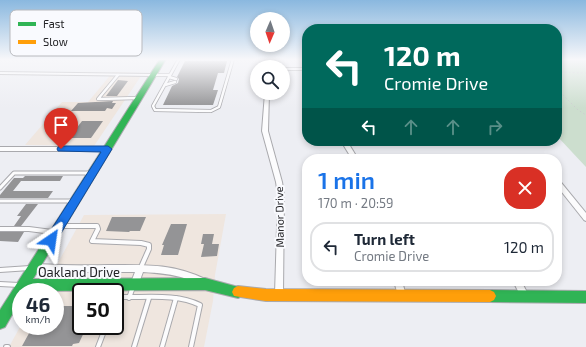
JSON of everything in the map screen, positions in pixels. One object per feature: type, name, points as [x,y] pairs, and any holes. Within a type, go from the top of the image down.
[{"type":"street","points":[[24,283],[154,75]]},
{"type":"street","name":"Manor Drive","points":[[267,100],[265,132],[281,190],[279,294]]},
{"type":"street","points":[[0,149],[108,149]]},
{"type":"street","points":[[562,188],[586,218]]},
{"type":"street","name":"Oakland Drive","points":[[34,268],[163,270],[184,273],[206,284],[236,292],[402,296],[586,297]]},
{"type":"street","name":"Oakland Drive","points":[[134,285],[140,269]]},
{"type":"street","name":"Oakland Drive","points":[[64,285],[206,284]]},
{"type":"street","points":[[399,286],[402,296]]},
{"type":"street","points":[[520,286],[525,296]]},
{"type":"street","points":[[0,322],[12,303]]},
{"type":"lane","points":[[118,75],[98,99],[139,98]]},
{"type":"lane","points":[[157,75],[170,76],[176,81],[165,85]]},
{"type":"lane","points":[[170,76],[153,106],[156,110],[214,110],[219,106],[228,75]]},
{"type":"lane","points":[[0,188],[14,172],[92,173]]},
{"type":"lane","points":[[0,201],[76,201]]},
{"type":"lane","points":[[0,229],[28,229],[36,231],[97,226],[98,228],[92,241],[141,243],[150,245],[140,269]]},
{"type":"lane","points":[[0,270],[12,268],[34,268]]},
{"type":"lane","points":[[0,284],[12,285]]},
{"type":"lane","points":[[129,298],[134,285]]},
{"type":"lane","points":[[124,298],[176,298],[196,302],[200,305],[191,347]]},
{"type":"lane","points":[[134,347],[149,298]]},
{"type":"lane","points":[[162,347],[176,298]]},
{"type":"lane","points":[[98,347],[103,335]]},
{"type":"path","points":[[562,94],[578,110],[586,115]]},
{"type":"shaded area","points":[[110,75],[142,75],[94,146],[25,145],[62,102],[88,102]]},
{"type":"shaded area","points":[[226,214],[215,275],[213,301],[204,347],[9,347],[16,335],[64,335],[64,283],[47,283],[84,215]]},
{"type":"green space","points":[[562,75],[586,75],[586,167],[562,141]]},
{"type":"building","points":[[178,75],[217,75],[213,90],[218,90],[213,105],[163,105],[172,86],[178,83],[179,79],[177,77]]},
{"type":"building","points":[[118,80],[128,81],[117,96],[106,96]]},
{"type":"building","points":[[113,101],[112,103],[116,103],[112,109],[107,108],[105,111],[71,111],[78,103]]},
{"type":"building","points":[[82,121],[103,121],[91,138],[69,138]]},
{"type":"building","points":[[25,176],[63,176],[60,181],[21,181],[13,191],[53,191],[48,198],[0,198],[0,195],[14,178],[23,178]]},
{"type":"building","points":[[26,204],[38,204],[21,226],[14,226],[21,216],[17,216]]},
{"type":"building","points":[[112,217],[146,217],[140,231],[106,231]]},
{"type":"building","points":[[171,224],[187,224],[178,255],[161,255],[164,245],[162,245]]},
{"type":"building","points":[[0,232],[24,232],[18,242],[0,241]]},
{"type":"building","points":[[203,234],[214,234],[212,244],[219,244],[217,256],[201,257],[204,244],[201,244]]},
{"type":"building","points":[[64,306],[72,306],[72,335],[83,335],[79,343],[73,344],[72,346],[22,346],[28,335],[64,335]]},
{"type":"traffic: fast","points":[[0,322],[153,75]]},
{"type":"traffic: fast","points":[[64,285],[205,284],[238,292]]},
{"type":"traffic: fast","points":[[490,296],[586,297]]},
{"type":"traffic: slow","points":[[238,292],[266,295],[490,296]]},
{"type":"route","points":[[51,240],[108,149],[61,149]]}]
